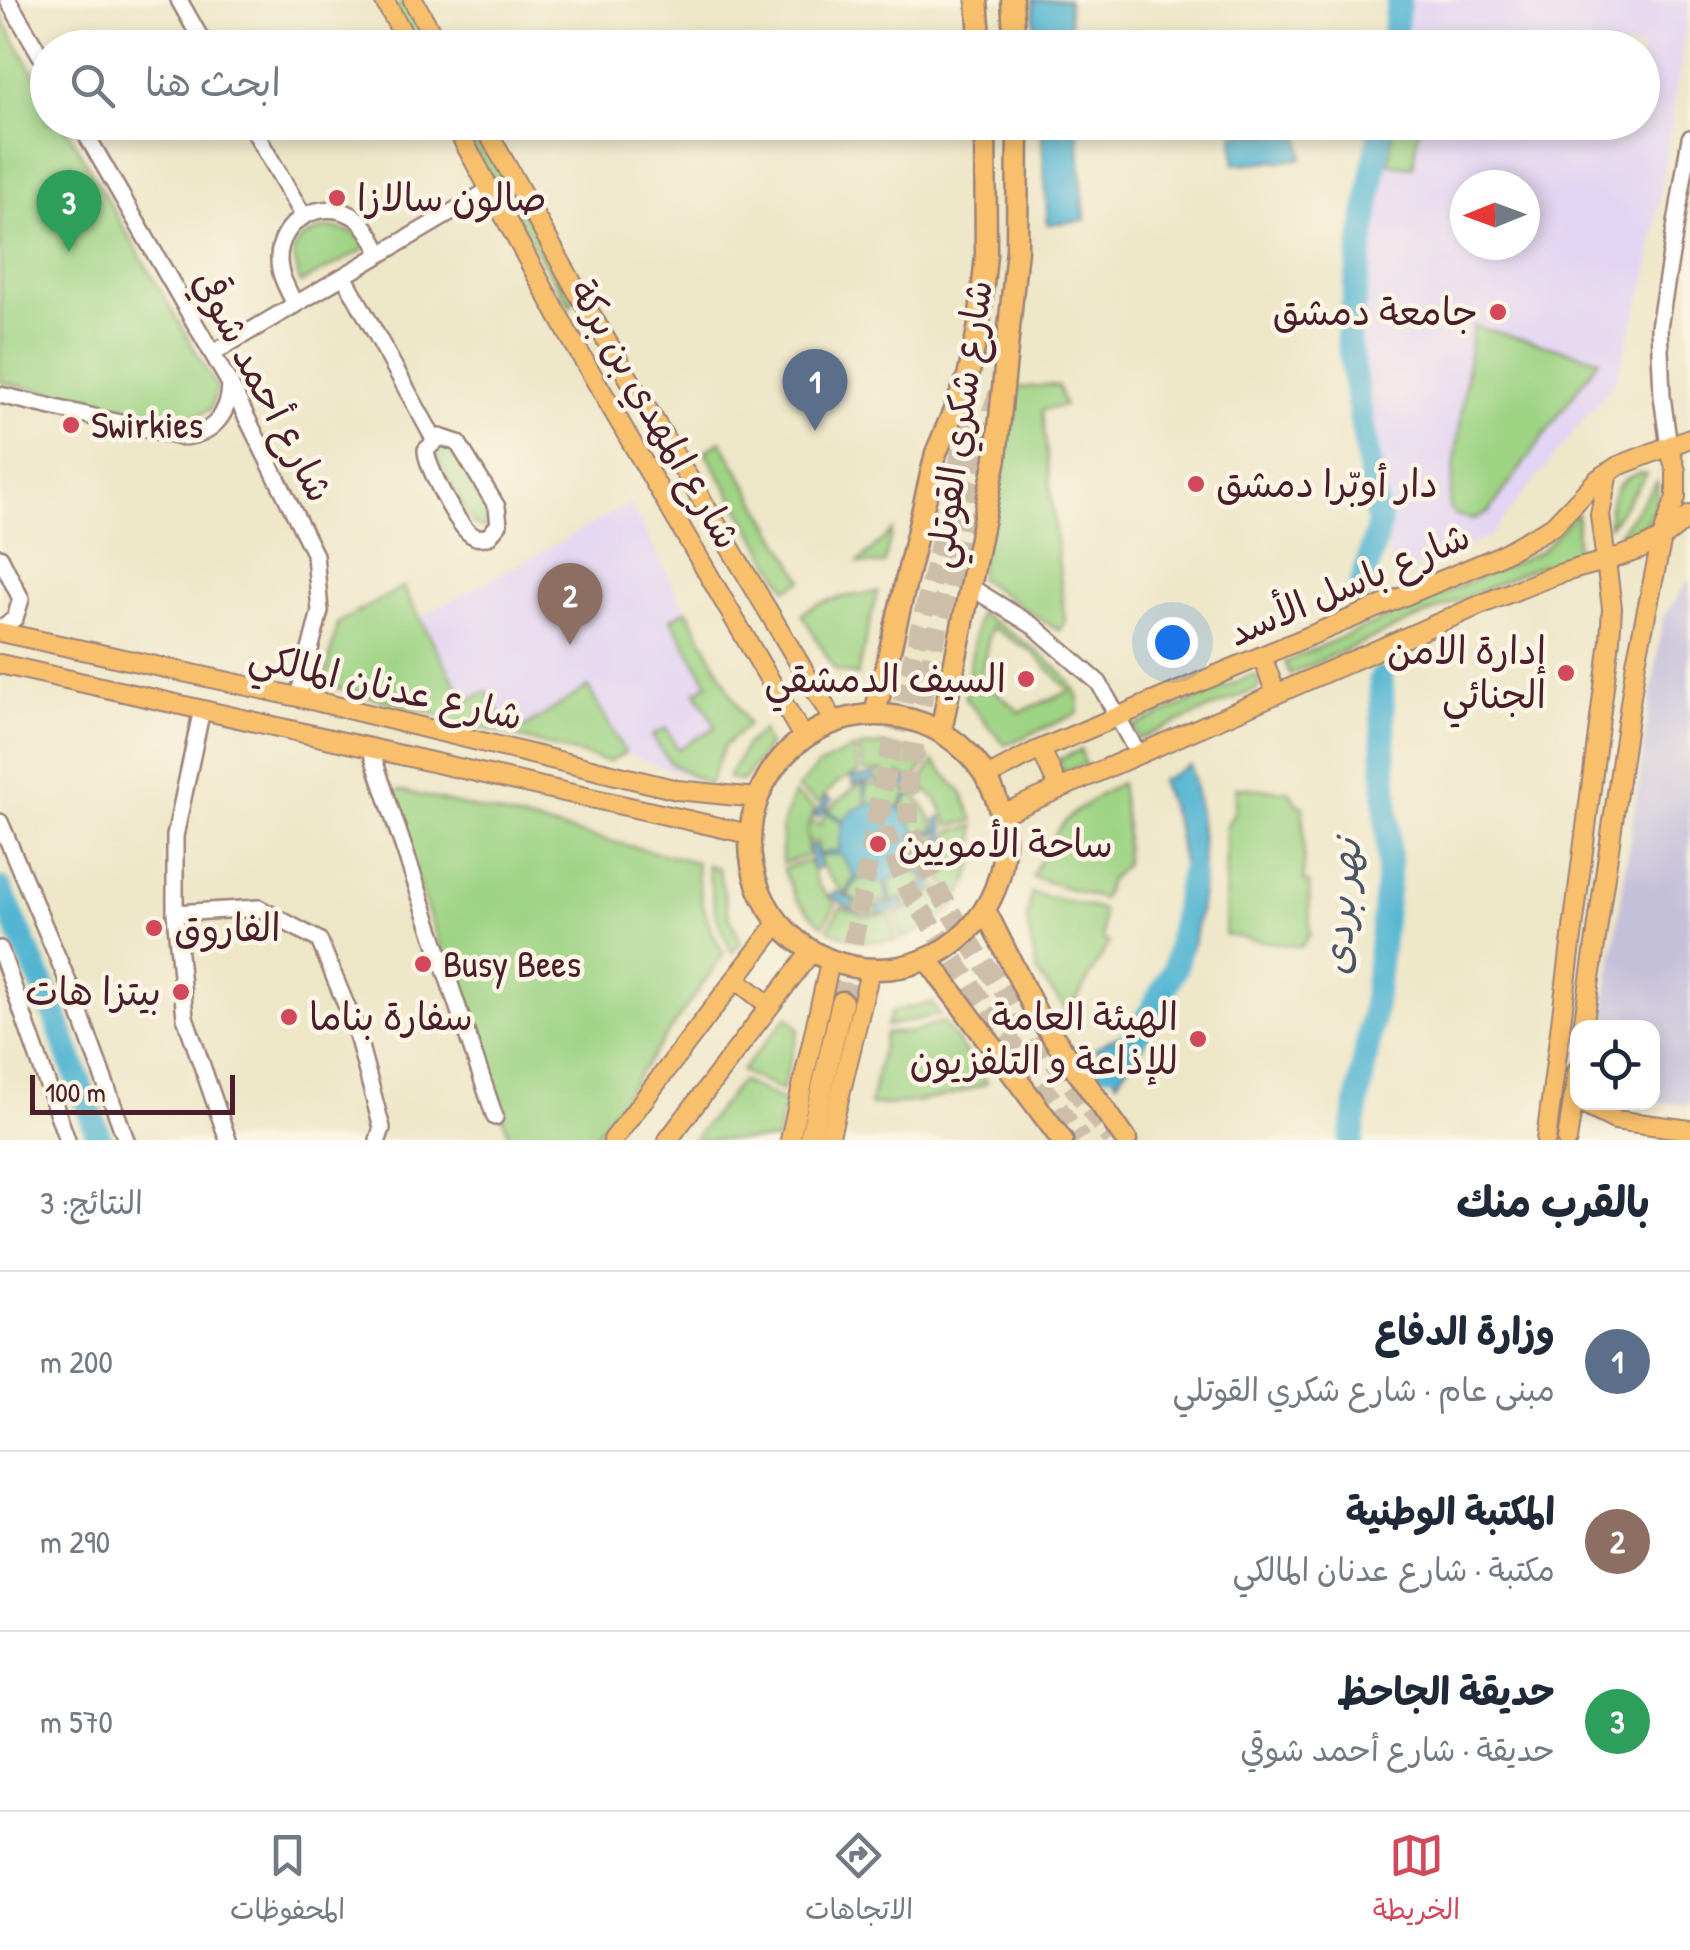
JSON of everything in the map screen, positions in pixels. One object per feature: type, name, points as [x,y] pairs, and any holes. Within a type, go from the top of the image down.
[{"type":"highway","points":[[977,0],[980,30]]},
{"type":"highway","points":[[1012,0],[1014,30]]},
{"type":"highway","name":"شارع شكري القوتلي","points":[[874,714],[936,453],[968,377],[979,325],[986,256],[986,140]]},
{"type":"highway","name":"شارع شكري القوتلي","points":[[941,731],[996,458],[1018,249],[1018,140]]},
{"type":"highway","points":[[874,714],[909,718],[941,731],[967,751],[987,777],[1002,814],[1003,864],[985,910],[960,940],[928,960],[870,970],[820,957],[778,924],[755,882],[749,834],[757,798],[776,764],[804,737],[835,723],[874,714]]},
{"type":"highway","points":[[985,910],[1036,1014],[1126,1140]]},
{"type":"highway","points":[[928,960],[1062,1140]]},
{"type":"highway","points":[[810,1140],[842,1002]]},
{"type":"main road","points":[[384,0],[401,30]]},
{"type":"main road","points":[[413,0],[430,30]]},
{"type":"main road","name":"شارع المهدي بن بركة","points":[[463,140],[569,335],[804,737]]},
{"type":"main road","points":[[492,140],[578,293],[835,723]]},
{"type":"main road","name":"شارع باسل الأسد","points":[[987,777],[1042,749],[1497,557],[1553,526],[1608,472],[1636,456],[1690,438]]},
{"type":"main road","points":[[1585,1020],[1636,662],[1662,538],[1676,497],[1669,447]]},
{"type":"main road","points":[[1546,1140],[1610,640],[1612,608],[1600,515],[1608,472]]},
{"type":"main road","name":"شارع باسل الأسد","points":[[1002,814],[1482,604],[1634,554],[1662,538],[1690,514]]},
{"type":"main road","name":"شارع عدنان المالكي","points":[[0,630],[299,697],[678,790],[757,798]]},
{"type":"main road","points":[[1262,656],[1276,694]]},
{"type":"main road","name":"شارع عدنان المالكي","points":[[0,664],[749,834]]},
{"type":"main road","points":[[773,684],[801,667]]},
{"type":"main road","points":[[299,697],[310,718],[290,730],[281,710],[299,697]]},
{"type":"main road","points":[[1042,749],[1058,789]]},
{"type":"main road","points":[[613,1140],[778,924]]},
{"type":"main road","points":[[668,1140],[770,1006],[820,957]]},
{"type":"main road","points":[[790,1140],[820,957]]},
{"type":"main road","points":[[829,1140],[870,970]]},
{"type":"main road","points":[[736,980],[770,1006]]},
{"type":"main road","points":[[1568,1140],[1574,1110]]},
{"type":"main road","points":[[1595,1110],[1616,1120],[1690,1130]]},
{"type":"street","points":[[8,0],[30,37]]},
{"type":"street","points":[[179,0],[196,30]]},
{"type":"street","points":[[1669,447],[1659,327],[1690,138]]},
{"type":"street","name":"شارع أحمد شوقي","points":[[89,140],[230,384],[315,555],[320,611],[299,697]]},
{"type":"street","points":[[260,140],[303,216]]},
{"type":"street","points":[[213,353],[491,189]]},
{"type":"street","points":[[296,304],[278,262],[288,228],[303,216],[318,210],[338,210],[354,216],[365,226],[381,254]]},
{"type":"street","points":[[344,276],[434,439]]},
{"type":"street","points":[[0,396],[169,435],[192,436],[203,433],[221,418],[230,384]]},
{"type":"street","points":[[447,437],[458,443],[496,506],[499,524],[488,536],[479,538],[464,528],[428,464],[426,450],[434,439],[447,437]]},
{"type":"street","points":[[0,557],[21,599],[15,618],[0,630]]},
{"type":"street","points":[[972,588],[1035,627],[1099,683],[1138,754]]},
{"type":"street","points":[[202,709],[175,836],[175,913],[185,1017],[228,1140]]},
{"type":"street","points":[[371,751],[495,1116]]},
{"type":"street","points":[[0,822],[72,989],[126,1140]]},
{"type":"street","points":[[175,913],[259,908],[319,940],[354,1024],[382,1128],[378,1140]]},
{"type":"street","points":[[0,949],[68,1140]]},
{"type":"shaded area","name":"جامعة دمشق","points":[[1408,0],[1690,0],[1647,280],[1615,381],[1489,537],[1393,578],[1353,344],[1385,140],[1660,140],[1660,30],[1403,30]]},
{"type":"shaded area","points":[[630,504],[748,725],[724,746],[709,785],[625,753],[608,762],[479,726],[421,617]]},
{"type":"shaded area","points":[[1690,578],[1690,1106],[1660,1102],[1660,1020],[1603,1020],[1663,618]]},
{"type":"green space","points":[[405,2],[421,30],[407,30],[394,8]]},
{"type":"green space","points":[[0,14],[30,66],[30,140],[73,140],[217,388],[211,409],[188,420],[0,382]]},
{"type":"green space","points":[[470,140],[484,140],[573,301],[570,307]]},
{"type":"green space","points":[[1392,140],[1417,140],[1413,167],[1389,164]]},
{"type":"green space","points":[[326,227],[352,232],[366,242],[363,250],[300,283],[293,252],[301,239]]},
{"type":"green space","points":[[1473,326],[1599,359],[1489,512],[1474,519],[1456,515],[1449,508]]},
{"type":"green space","points":[[1058,386],[1064,406],[1042,410],[1065,622],[1059,631],[978,578],[1017,388]]},
{"type":"green space","points":[[721,441],[803,580],[787,589],[705,451]]},
{"type":"green space","points":[[441,444],[454,447],[495,521],[485,529],[473,524],[435,456],[435,448]]},
{"type":"green space","points":[[1647,474],[1609,526],[1614,493],[1624,481]]},
{"type":"green space","points":[[1657,482],[1655,505],[1645,524],[1633,534],[1618,534]]},
{"type":"green space","points":[[1577,512],[1576,560],[1540,565],[1290,674],[1285,662],[1541,551]]},
{"type":"green space","points":[[892,531],[884,564],[858,563]]},
{"type":"green space","points":[[403,587],[466,702],[487,691],[503,719],[522,729],[588,687],[625,753],[608,762],[324,684],[338,623]]},
{"type":"green space","points":[[877,592],[857,676],[835,670],[802,614],[828,601]]},
{"type":"green space","points":[[687,610],[748,725],[724,746],[709,785],[670,763],[652,736],[666,728],[678,749],[716,727],[696,692],[708,684],[671,619]]},
{"type":"green space","points":[[978,613],[1060,671],[1078,700],[1077,714],[1005,745],[965,698]],"holes":[[[991,627],[1032,652],[1070,691],[1020,712],[980,678]]]},
{"type":"green space","points":[[1256,676],[1261,685],[1257,689],[1139,739],[1133,727]]},
{"type":"green space","points":[[762,730],[768,746],[743,781],[728,778],[746,745]]},
{"type":"green space","points":[[883,745],[910,750],[929,759],[914,780],[897,773],[901,776],[898,785],[878,781],[878,772],[885,771],[864,771],[859,747]]},
{"type":"green space","points":[[854,748],[859,772],[837,783],[818,803],[797,789],[818,766]]},
{"type":"green space","points":[[1081,750],[1085,765],[1063,772],[1059,759]]},
{"type":"green space","points":[[934,762],[963,794],[974,821],[949,825],[938,801],[919,784]]},
{"type":"green space","points":[[887,783],[909,792],[898,808],[882,803],[869,805],[844,821],[828,810],[856,786]]},
{"type":"green space","points":[[1120,783],[1126,826],[1125,865],[1109,881],[1102,899],[1032,877],[1049,843],[1066,821]]},
{"type":"green space","points":[[1236,787],[1289,791],[1297,804],[1303,806],[1304,882],[1309,883],[1310,934],[1301,947],[1225,935],[1226,828],[1234,812]]},
{"type":"green space","points":[[399,790],[696,862],[704,910],[724,954],[592,1140],[511,1140],[387,799]]},
{"type":"green space","points":[[911,793],[927,811],[935,831],[936,853],[929,876],[911,865],[916,835],[900,809]]},
{"type":"green space","points":[[794,794],[815,808],[811,820],[820,825],[827,812],[843,823],[839,850],[819,855],[818,842],[808,843],[807,834],[808,856],[782,863],[782,825]]},
{"type":"green space","points":[[975,826],[975,862],[962,895],[942,881],[950,859],[950,831]]},
{"type":"green space","points":[[840,853],[855,876],[845,894],[826,873],[819,857]]},
{"type":"green space","points":[[809,861],[819,887],[836,904],[823,926],[797,900],[783,868]]},
{"type":"green space","points":[[707,865],[718,868],[729,915],[741,942],[732,953],[716,915]]},
{"type":"green space","points":[[910,866],[928,878],[920,887],[927,894],[909,908],[904,900],[919,889],[892,902],[888,881]]},
{"type":"green space","points":[[859,877],[884,882],[889,902],[859,901],[877,906],[877,915],[854,911],[857,901],[847,895]]},
{"type":"green space","points":[[939,886],[959,900],[957,904],[934,925],[901,939],[896,914],[918,906]]},
{"type":"green space","points":[[1031,893],[1102,910],[1103,939],[1109,943],[1069,1013],[1037,973],[1027,921]]},
{"type":"green space","points":[[841,907],[862,916],[891,915],[896,941],[860,941],[831,931],[828,928]]},
{"type":"green space","points":[[932,1003],[939,1015],[886,1026],[892,1011]]},
{"type":"green space","points":[[788,1016],[799,1029],[782,1091],[741,1071]]},
{"type":"green space","points":[[943,1022],[987,1083],[930,1100],[870,1105],[885,1033],[909,1033]]},
{"type":"green space","points":[[741,1081],[785,1102],[776,1140],[693,1140]]},
{"type":"water","points":[[1033,0],[1068,0],[1071,30],[1035,30]]},
{"type":"water","points":[[1042,140],[1078,140],[1085,220],[1048,224]]},
{"type":"water","points":[[1233,140],[1301,140],[1303,159],[1235,164]]},
{"type":"water","points":[[1190,765],[1203,863],[1197,926],[1189,957],[1161,1018],[1117,1081],[1095,1048],[1145,1022],[1175,969],[1188,904],[1177,827],[1160,781]]},
{"type":"water","points":[[874,774],[875,780],[865,782],[868,804],[888,803],[898,808],[911,789],[901,784],[904,779],[925,792],[921,796],[913,790],[900,809],[910,818],[916,833],[939,829],[936,819],[942,817],[947,841],[941,841],[940,831],[917,835],[916,856],[911,865],[930,876],[936,867],[943,869],[929,892],[923,887],[929,879],[910,867],[888,882],[892,904],[902,900],[906,908],[879,914],[879,906],[889,904],[884,882],[858,878],[846,897],[854,901],[851,909],[830,895],[835,891],[844,896],[855,876],[840,854],[818,857],[820,868],[813,870],[809,846],[816,846],[817,855],[839,850],[843,823],[824,810],[819,817],[814,816],[827,797],[832,800],[825,808],[844,821],[851,812],[867,804],[863,782],[853,784],[851,778]]},
{"type":"waterway","name":"نهر بردى","points":[[1395,30],[1399,0]]},
{"type":"waterway","name":"نهر بردى","points":[[1361,588],[1379,526],[1348,339],[1378,140]]},
{"type":"waterway","name":"نهر بردى","points":[[1351,1140],[1374,1008],[1389,869],[1381,679]]},
{"type":"waterway","name":"نهر بردى","points":[[1106,1065],[1140,1031],[1175,969],[1191,874]]},
{"type":"waterway","points":[[0,889],[49,999],[100,1140]]},
{"type":"tunnel","points":[[966,389],[959,464],[879,802],[890,847],[907,888],[984,1005],[1081,1140]]},
{"type":"tunnel","points":[[998,394],[975,460],[925,686],[908,777],[909,828],[938,890],[980,958],[1112,1140]]},
{"type":"tunnel","points":[[842,1002],[878,809]]},
{"type":"place","name":"صالون سالازا","points":[[337,198]]},
{"type":"place","name":"حديقة الجاحظ","points":[[69,252]]},
{"type":"place","name":"جامعة دمشق","points":[[1498,312]]},
{"type":"place","name":"Swirkies","points":[[71,425]]},
{"type":"place","name":"وزارة الدفاع","points":[[815,431]]},
{"type":"place","name":"دار أوبّرا دمشق","points":[[1196,484]]},
{"type":"place","name":"المكتبة الوطنية","points":[[570,645]]},
{"type":"place","name":"إدارة الامن الجنائي","points":[[1566,673]]},
{"type":"place","name":"السيف الدمشقي","points":[[1026,679]]},
{"type":"place","name":"ساحة الأمويين","points":[[878,844]]},
{"type":"place","name":"الفاروق","points":[[154,928]]},
{"type":"place","name":"Busy Bees","points":[[423,964]]},
{"type":"place","name":"بیتزا هات","points":[[181,992]]},
{"type":"place","name":"سفارة بناما","points":[[289,1017]]},
{"type":"place","name":"الهيئة العامة للإذاعة و التلفزيون","points":[[1198,1039]]}]
